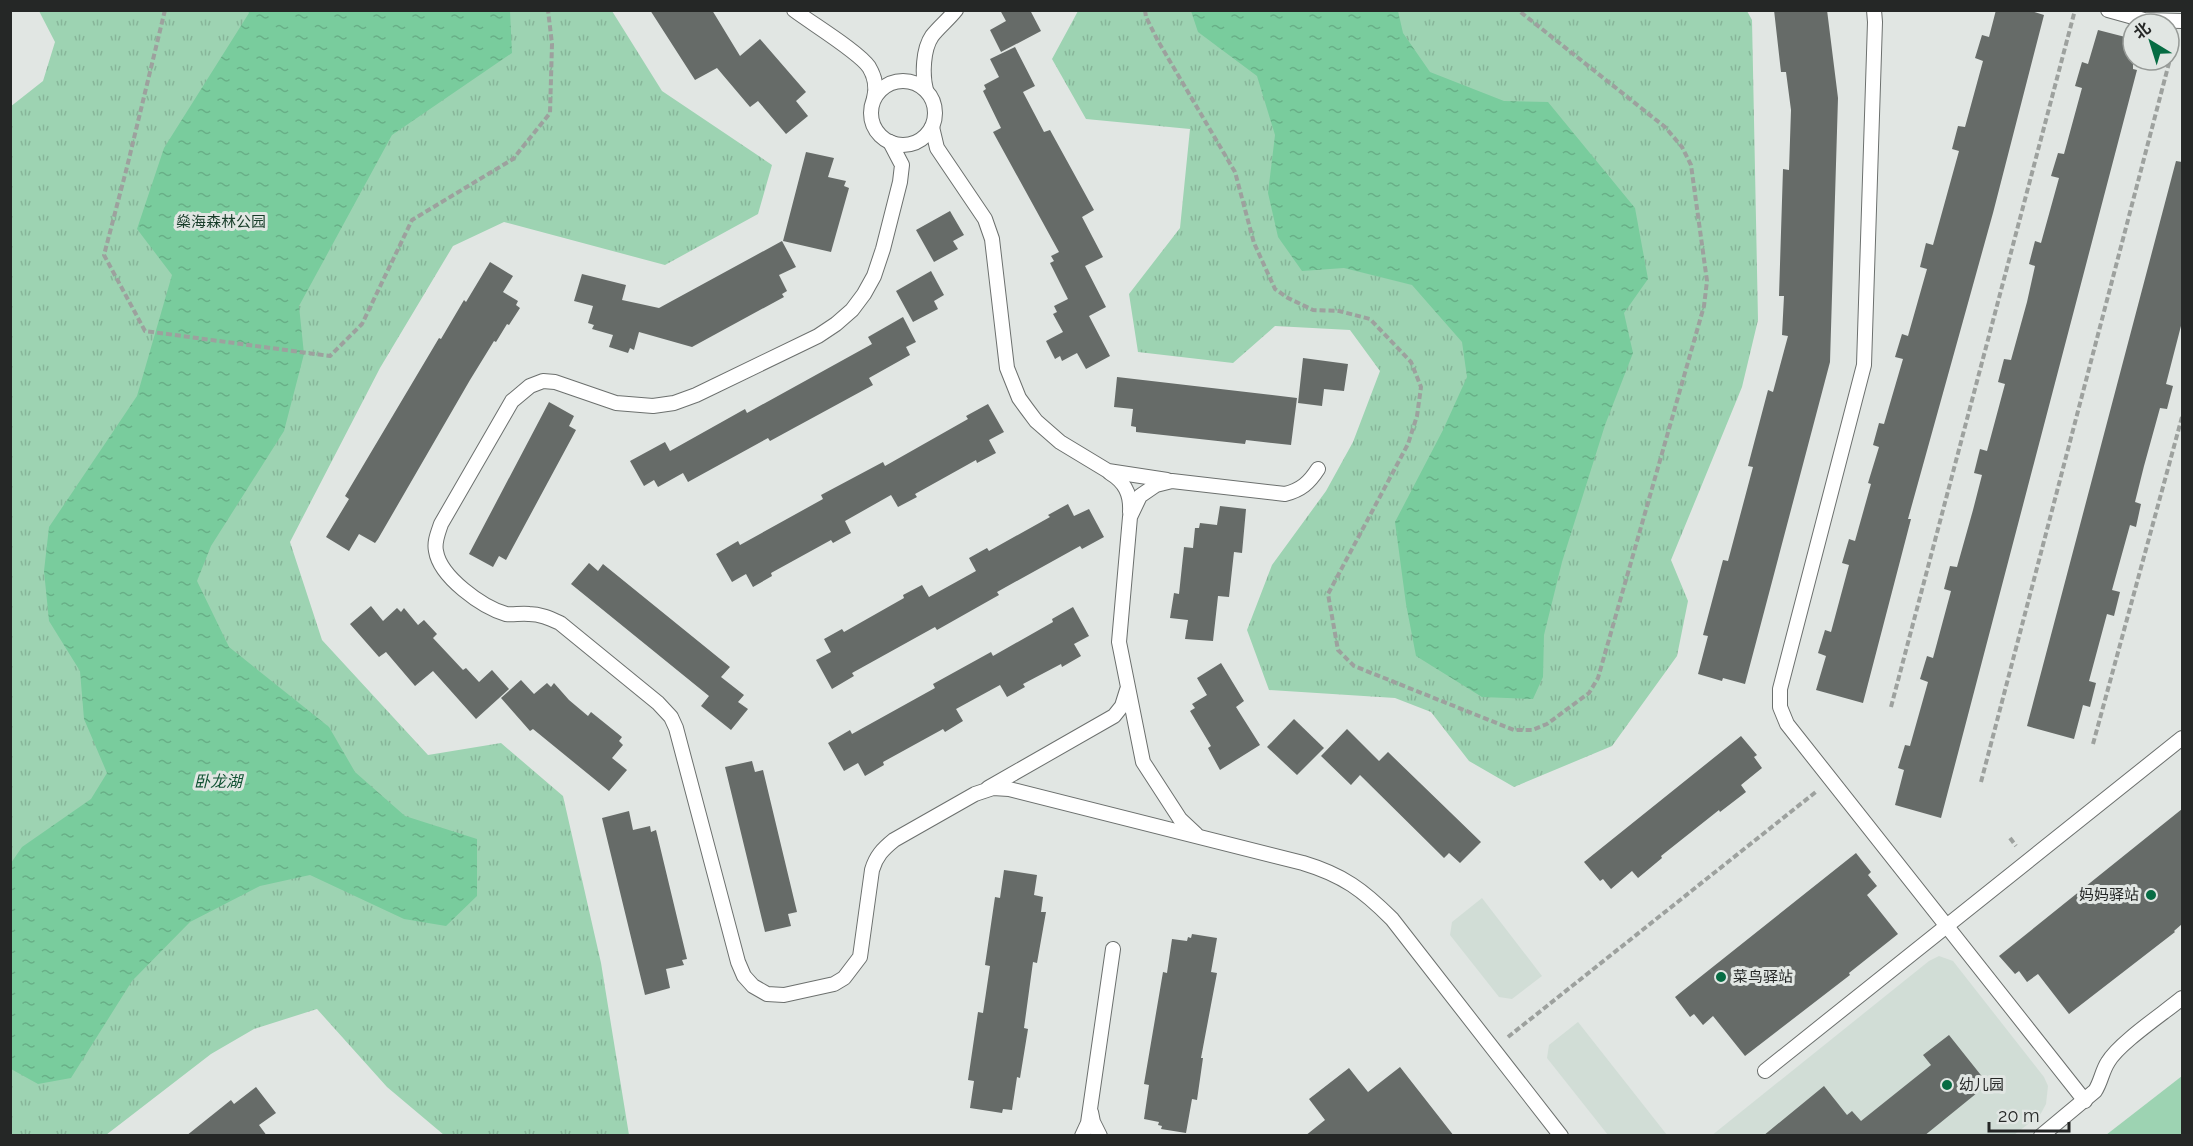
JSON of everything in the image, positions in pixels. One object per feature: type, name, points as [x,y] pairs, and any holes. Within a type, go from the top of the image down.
[{"type":"lane","points":[[794,10],[867,64],[875,81],[876,90],[871,108],[871,119],[881,137],[899,145],[918,142],[932,127],[935,118],[932,98],[917,84],[908,81],[888,84],[879,90],[874,98]]},
{"type":"lane","points":[[926,90],[923,79],[927,46],[956,10]]},
{"type":"lane","points":[[1874,10],[1875,45],[1864,365],[1780,689],[1780,707],[1787,724],[2085,1101]]},
{"type":"lane","points":[[932,127],[937,148],[985,219],[989,229],[1004,352],[1007,368],[1019,398],[1036,421],[1049,433],[1108,471],[1120,481],[1129,495],[1130,517],[1119,642],[1143,762],[1146,770],[1180,819],[1200,837]]},
{"type":"lane","points":[[890,142],[902,165],[900,182],[874,276],[852,310],[818,336],[674,404],[653,406],[616,403],[555,381],[543,381],[530,386],[512,401],[441,524],[436,538],[439,563],[482,604],[508,614],[542,615],[560,623],[658,703],[671,717],[738,962],[744,976],[753,986],[767,994],[794,992],[834,984],[844,978],[860,957],[872,870],[875,859],[884,848],[894,840],[1114,716],[1122,706],[1128,686]]},
{"type":"lane","points":[[1108,471],[1285,494],[1305,486],[1318,469]]},
{"type":"lane","points":[[1130,517],[1140,496],[1156,485],[1172,481]]},
{"type":"lane","points":[[1765,1071],[2182,738]]},
{"type":"lane","points":[[975,794],[993,788],[1010,789],[1303,863],[1324,869],[1348,881],[1372,898],[1392,919],[1561,1136]]},
{"type":"lane","points":[[1082,1136],[1088,1123],[1113,949]]},
{"type":"lane","points":[[2041,1136],[2095,1091],[2108,1062],[2119,1049],[2182,998]]},
{"type":"lane","points":[[1090,1107],[1093,1122],[1100,1136]]},
{"type":"path","points":[[165,10],[128,167],[104,255],[145,331],[330,356],[362,324],[412,220],[513,159],[550,112],[552,44],[548,10]]},
{"type":"path","points":[[1145,10],[1158,41],[1235,172],[1254,243],[1275,289],[1313,310],[1339,310],[1370,319],[1411,362],[1421,387],[1417,416],[1408,444],[1329,594],[1338,650],[1354,666],[1514,730],[1532,730],[1547,724],[1589,693],[1598,678],[1704,306],[1707,281],[1691,165],[1682,147],[1665,127],[1518,10]]},
{"type":"path","points":[[1891,707],[2075,10]]},
{"type":"path","points":[[1981,782],[2168,72]]},
{"type":"path","points":[[2093,744],[2182,417]]},
{"type":"path","points":[[1493,1048],[1831,780]]},
{"type":"shaded area","points":[[1482,898],[1542,976],[1512,999],[1499,997],[1450,935],[1452,922]]},
{"type":"shaded area","points":[[1939,956],[1953,961],[2044,1077],[2048,1086],[2046,1104],[2040,1115],[2014,1135],[1711,1136],[1929,961]]},
{"type":"shaded area","points":[[1578,1022],[1667,1135],[1608,1135],[1547,1058],[1549,1045]]},
{"type":"green space","name":"燊海森林公园","points":[[39,11],[612,11],[662,91],[772,165],[758,214],[665,265],[504,222],[453,246],[380,368],[290,542],[322,640],[428,755],[501,743],[563,796],[601,963],[629,1135],[444,1135],[387,1087],[317,1009],[254,1029],[211,1054],[106,1135],[11,1136],[10,107],[43,81],[55,42]]},
{"type":"green space","points":[[1078,11],[1747,11],[1752,20],[1758,320],[1742,387],[1671,560],[1688,601],[1677,656],[1612,746],[1514,787],[1469,761],[1431,712],[1395,698],[1269,690],[1247,630],[1272,565],[1326,491],[1353,442],[1380,371],[1350,330],[1275,326],[1233,363],[1138,352],[1129,294],[1180,228],[1190,129],[1086,119],[1052,59]]},
{"type":"green space","points":[[2182,1076],[2182,1135],[2106,1135]]},
{"type":"water","name":"卧龙湖","points":[[248,11],[510,11],[512,53],[392,135],[299,306],[304,354],[284,431],[211,546],[197,581],[229,647],[329,727],[355,772],[405,816],[477,839],[477,896],[446,926],[404,919],[310,875],[260,886],[190,922],[132,981],[71,1078],[38,1084],[11,1069],[11,863],[22,847],[91,799],[107,773],[84,719],[80,671],[49,621],[44,571],[49,527],[137,396],[172,275],[137,229],[164,148],[249,13]]},
{"type":"water","points":[[1191,11],[1398,11],[1403,33],[1430,72],[1504,101],[1548,102],[1635,208],[1648,279],[1624,313],[1633,353],[1605,425],[1562,562],[1544,635],[1543,677],[1533,699],[1482,697],[1416,656],[1406,604],[1395,522],[1443,430],[1467,377],[1462,342],[1412,285],[1344,268],[1302,271],[1278,237],[1268,193],[1275,135],[1257,76],[1198,32]]},
{"type":"building","points":[[650,10],[712,10],[740,56],[760,39],[806,92],[796,101],[808,116],[786,134],[758,101],[750,107],[717,68],[695,80]]},
{"type":"building","points":[[1000,10],[1030,10],[1041,31],[1001,52],[990,30],[1006,21]]},
{"type":"building","points":[[1774,10],[1827,10],[1838,98],[1830,362],[1745,684],[1723,678],[1722,681],[1698,674],[1708,636],[1703,635],[1723,560],[1728,561],[1753,467],[1748,466],[1768,390],[1773,392],[1788,336],[1782,335],[1784,296],[1779,296],[1783,169],[1789,170],[1791,110],[1786,72],[1781,72]]},
{"type":"building","points":[[1996,10],[2028,10],[2044,15],[1993,213],[1908,519],[1911,519],[1863,703],[1816,690],[1826,656],[1818,653],[1825,630],[1831,632],[1849,565],[1842,563],[1849,539],[1855,541],[1871,484],[1868,483],[1879,447],[1873,445],[1879,423],[1884,424],[1903,359],[1895,357],[1902,334],[1908,336],[1927,269],[1920,267],[1926,243],[1933,245],[1959,151],[1952,149],[1958,126],[1965,127],[1983,61],[1975,58],[1982,35],[1989,37]]},
{"type":"building","points":[[2098,30],[2121,36],[2121,72],[2136,72],[1941,818],[1895,805],[1904,770],[1898,768],[1905,745],[1910,746],[1928,682],[1920,679],[1927,656],[1933,658],[1951,591],[1944,589],[1950,566],[1957,567],[1973,510],[1982,475],[1974,473],[1980,449],[1987,451],[2005,384],[1998,382],[2004,359],[2011,360],[2027,302],[2035,266],[2029,264],[2035,241],[2041,243],[2059,178],[2051,176],[2058,153],[2064,154],[2082,88],[2075,86],[2082,62],[2088,64]]},
{"type":"building","points":[[1015,47],[1035,86],[1023,92],[1044,132],[1050,130],[1094,210],[1082,217],[1103,257],[1085,266],[1106,307],[1089,316],[1110,356],[1086,369],[1077,353],[1062,361],[1060,356],[1055,359],[1046,341],[1063,332],[1053,314],[1057,312],[1054,306],[1068,299],[1050,263],[1054,261],[1051,256],[1059,252],[993,132],[1001,128],[983,91],[986,89],[984,85],[999,77],[990,59]]},
{"type":"building","points":[[806,152],[834,158],[828,177],[846,181],[844,186],[849,188],[831,252],[783,241]]},
{"type":"building","points":[[2176,161],[2182,162],[2182,322],[2166,384],[2173,386],[2167,409],[2160,408],[2144,466],[2135,502],[2141,504],[2136,527],[2130,525],[2112,590],[2120,592],[2114,616],[2107,614],[2089,681],[2096,683],[2090,707],[2083,705],[2074,739],[2027,726]]},
{"type":"building","points":[[950,211],[964,235],[953,241],[958,249],[934,262],[916,230]]},
{"type":"building","points":[[782,241],[796,267],[779,275],[787,291],[782,294],[784,297],[692,347],[639,332],[634,350],[630,348],[628,353],[609,347],[613,335],[592,329],[594,325],[588,323],[593,306],[574,301],[582,274],[626,285],[622,300],[659,308]]},
{"type":"building","points":[[490,262],[513,276],[503,292],[518,301],[516,305],[520,308],[496,342],[494,341],[470,380],[378,539],[375,543],[359,534],[349,551],[326,537],[349,499],[345,496],[439,338],[441,339],[464,300],[466,302]]},
{"type":"building","points":[[931,271],[944,295],[934,301],[938,309],[913,322],[896,291]]},
{"type":"building","points":[[903,317],[916,342],[906,347],[910,355],[869,378],[873,385],[770,441],[768,438],[688,482],[683,473],[658,487],[654,480],[644,486],[630,461],[665,442],[670,451],[745,409],[747,413],[872,344],[868,337]]},
{"type":"building","points":[[1303,358],[1348,364],[1344,391],[1324,389],[1322,406],[1298,403]]},
{"type":"building","points":[[1117,377],[1297,398],[1291,445],[1246,440],[1245,444],[1136,432],[1136,427],[1131,426],[1133,409],[1114,407]]},
{"type":"building","points":[[549,402],[574,416],[569,426],[576,430],[506,560],[499,556],[493,567],[469,554]]},
{"type":"building","points":[[988,404],[1004,432],[989,440],[996,453],[977,463],[976,460],[915,494],[917,497],[898,507],[891,495],[845,521],[851,533],[833,543],[831,540],[771,573],[772,576],[753,587],[746,574],[732,582],[716,554],[738,541],[740,545],[823,499],[821,495],[883,462],[885,466],[968,419],[966,416]]},
{"type":"building","points":[[1068,504],[1074,516],[1089,509],[1104,537],[1082,549],[1080,546],[997,592],[999,595],[937,630],[935,627],[852,673],[854,676],[832,689],[816,660],[831,652],[824,639],[842,629],[844,632],[904,598],[903,595],[922,585],[929,597],[976,571],[969,558],[987,548],[989,551],[1050,517],[1048,515]]},
{"type":"building","points":[[1220,506],[1246,509],[1242,553],[1234,552],[1229,597],[1218,596],[1213,641],[1185,639],[1188,620],[1170,618],[1174,593],[1179,594],[1184,547],[1193,548],[1195,528],[1199,528],[1200,523],[1217,525]]},
{"type":"building","points":[[589,563],[598,571],[603,564],[730,667],[721,677],[744,695],[738,702],[748,709],[731,730],[701,706],[709,696],[571,584]]},
{"type":"building","points":[[371,606],[383,621],[397,608],[401,612],[404,608],[418,625],[424,620],[437,634],[433,638],[463,670],[466,668],[479,682],[492,670],[509,689],[476,719],[433,671],[415,686],[386,652],[379,657],[350,624]]},
{"type":"building","points":[[1073,607],[1089,636],[1074,644],[1081,656],[1023,684],[1025,687],[1007,697],[1000,685],[956,709],[963,721],[945,732],[943,729],[883,762],[884,765],[865,776],[858,763],[844,771],[828,743],[850,730],[852,734],[935,688],[933,684],[991,652],[993,656],[1053,622],[1052,619]]},
{"type":"building","points":[[1221,663],[1244,701],[1236,707],[1260,745],[1220,770],[1208,748],[1211,746],[1190,711],[1195,708],[1192,704],[1207,695],[1197,678]]},
{"type":"building","points":[[521,680],[534,694],[547,683],[551,687],[554,683],[588,716],[591,712],[622,737],[619,741],[623,745],[612,758],[627,770],[609,791],[533,729],[530,731],[501,698]]},
{"type":"building","points":[[1294,719],[1324,748],[1297,775],[1267,747]]},
{"type":"building","points":[[1347,729],[1379,761],[1388,752],[1481,842],[1460,863],[1449,853],[1444,858],[1360,775],[1351,785],[1321,756]]},
{"type":"building","points":[[1741,736],[1757,755],[1754,757],[1762,768],[1741,785],[1746,792],[1720,812],[1719,810],[1661,856],[1662,858],[1638,878],[1632,871],[1611,889],[1603,879],[1600,881],[1584,862]]},
{"type":"building","points":[[752,761],[755,772],[763,770],[797,912],[788,914],[791,926],[765,932],[725,767]]},
{"type":"building","points":[[2182,809],[2182,924],[2175,932],[2069,1014],[2038,974],[2027,982],[2019,971],[2015,974],[1999,956]]},
{"type":"building","points":[[629,811],[633,830],[650,826],[651,832],[656,830],[687,959],[682,960],[684,965],[666,969],[670,988],[645,995],[602,818]]},
{"type":"building","points":[[1856,853],[1871,872],[1868,875],[1877,886],[1867,895],[1898,934],[1849,973],[1850,975],[1745,1056],[1713,1016],[1703,1025],[1694,1014],[1690,1017],[1675,997]]},
{"type":"building","points":[[1004,870],[1037,875],[1034,895],[1043,897],[1041,912],[1046,912],[1037,963],[1033,962],[1024,1028],[1028,1029],[1020,1078],[1017,1077],[1012,1110],[1003,1109],[1002,1113],[970,1108],[974,1081],[968,1080],[978,1012],[983,1013],[990,966],[985,965],[995,897],[1000,898]]},
{"type":"building","points":[[1192,934],[1217,938],[1211,972],[1217,973],[1201,1058],[1203,1058],[1197,1100],[1192,1099],[1186,1133],[1161,1129],[1159,1122],[1144,1119],[1149,1085],[1144,1084],[1163,972],[1167,973],[1172,939],[1187,941]]},
{"type":"building","name":"幼儿园","points":[[1949,1035],[1988,1084],[1924,1136],[1763,1136],[1824,1086],[1847,1115],[1852,1111],[1861,1121],[1931,1065],[1923,1055]]},
{"type":"building","points":[[1400,1067],[1454,1136],[1305,1136],[1325,1120],[1309,1099],[1349,1068],[1368,1092]]},
{"type":"building","points":[[256,1087],[276,1113],[259,1125],[267,1136],[186,1136],[231,1100],[234,1104]]},
{"type":"place","name":"妈妈驿站","points":[[2151,895]]},
{"type":"place","name":"菜鸟驿站","points":[[1721,977]]},
{"type":"place","name":"幼儿园","points":[[1947,1085]]}]
